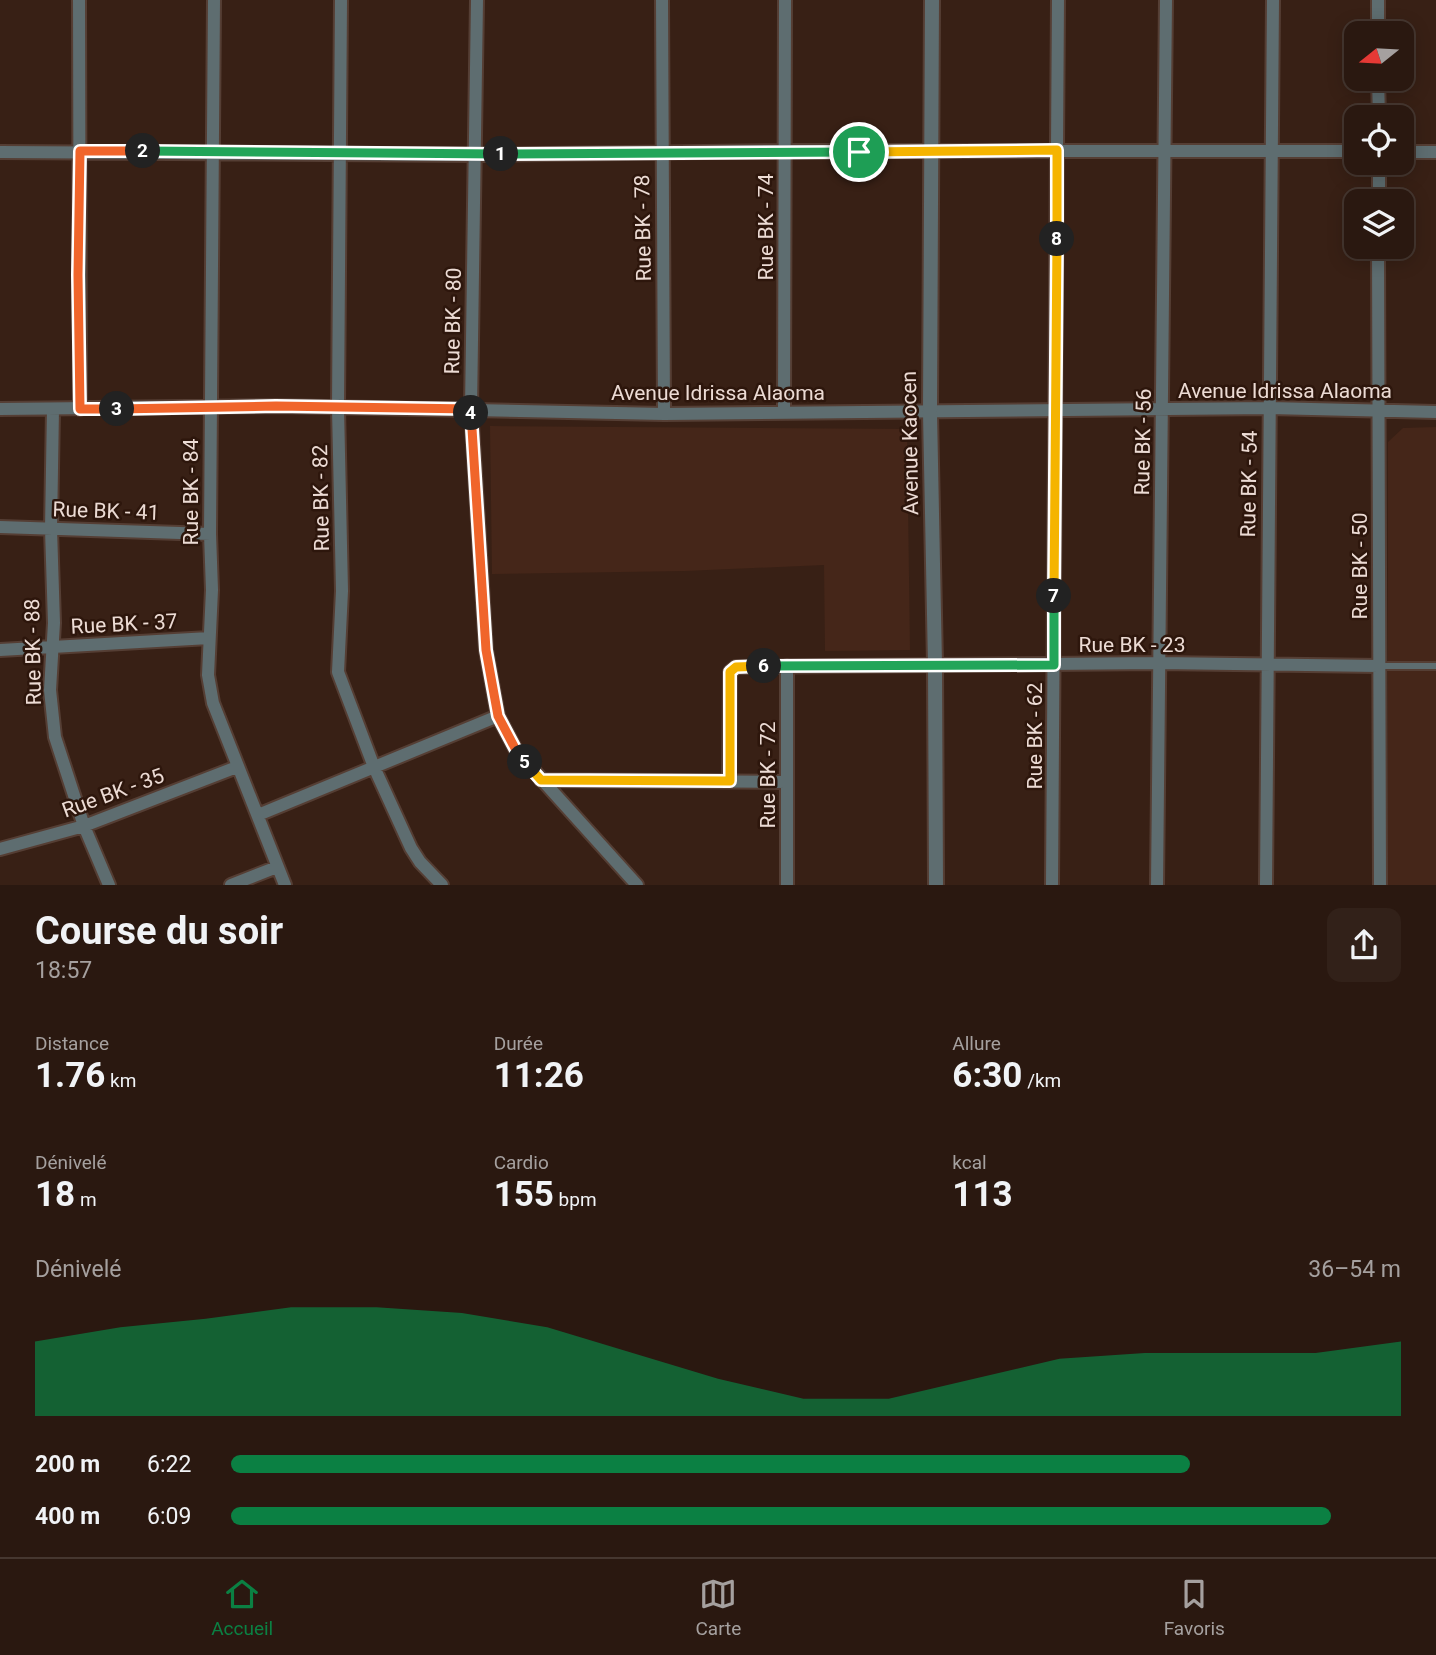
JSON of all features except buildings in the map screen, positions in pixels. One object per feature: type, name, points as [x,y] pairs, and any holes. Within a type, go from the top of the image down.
[{"type":"street","points":[[79,0],[80,409]]},
{"type":"street","name":"Rue BK - 84","points":[[214,0],[210,407],[212,590],[209,688],[237,767],[285,885]]},
{"type":"street","name":"Rue BK - 82","points":[[341,0],[338,408],[342,590],[338,673],[374,767],[414,856],[442,885]]},
{"type":"street","name":"Rue BK - 80","points":[[477,0],[471,409],[486,650],[498,716],[517,752],[637,885]]},
{"type":"street","name":"Rue BK - 78","points":[[662,0],[664,414]]},
{"type":"street","name":"Rue BK - 74","points":[[784,412],[785,0]]},
{"type":"street","name":"Avenue Kaocen","points":[[932,0],[930,413],[936,885]]},
{"type":"street","name":"Rue BK - 62","points":[[1052,885],[1058,0]]},
{"type":"street","name":"Rue BK - 56","points":[[1157,885],[1166,0]]},
{"type":"street","name":"Rue BK - 54","points":[[1266,885],[1273,0]]},
{"type":"street","points":[[1378,0],[1378,21]]},
{"type":"street","points":[[0,152],[476,155],[786,151],[1344,151]]},
{"type":"street","points":[[1414,152],[1436,152]]},
{"type":"street","name":"Rue BK - 50","points":[[1378,259],[1380,885]]},
{"type":"street","name":"Avenue Idrissa Alaoma","points":[[0,410],[276,406],[664,414],[1269,408],[1436,412]]},
{"type":"street","name":"Rue BK - 88","points":[[53,410],[51,528],[54,623],[50,690],[55,737],[84,826],[109,885]]},
{"type":"street","name":"Rue BK - 41","points":[[0,527],[210,534]]},
{"type":"street","name":"Rue BK - 37","points":[[0,650],[209,638]]},
{"type":"street","name":"Rue BK - 23","points":[[730,781],[730,672],[736,667],[1159,663],[1379,666]]},
{"type":"street","name":"Rue BK - 72","points":[[787,666],[787,885]]},
{"type":"street","points":[[258,815],[498,716]]},
{"type":"street","name":"Rue BK - 35","points":[[0,849],[84,826],[237,767]]},
{"type":"street","points":[[541,780],[787,782]]},
{"type":"street","points":[[231,885],[277,867]]},
{"type":"lane","name":"Rue BK - 23","points":[[1379,666],[1436,666]]},
{"type":"shaded area","points":[[490,426],[907,429],[910,650],[825,651],[824,565],[685,571],[492,574]]},
{"type":"shaded area","points":[[1436,427],[1436,885],[1388,885],[1388,442],[1403,428]]},
{"type":"route","points":[[1057,150],[1054,665],[733,668],[730,672],[730,781],[541,780],[517,752],[498,716],[486,650],[471,409],[276,406],[80,409],[80,151],[476,155],[859,152],[1057,150]]}]
